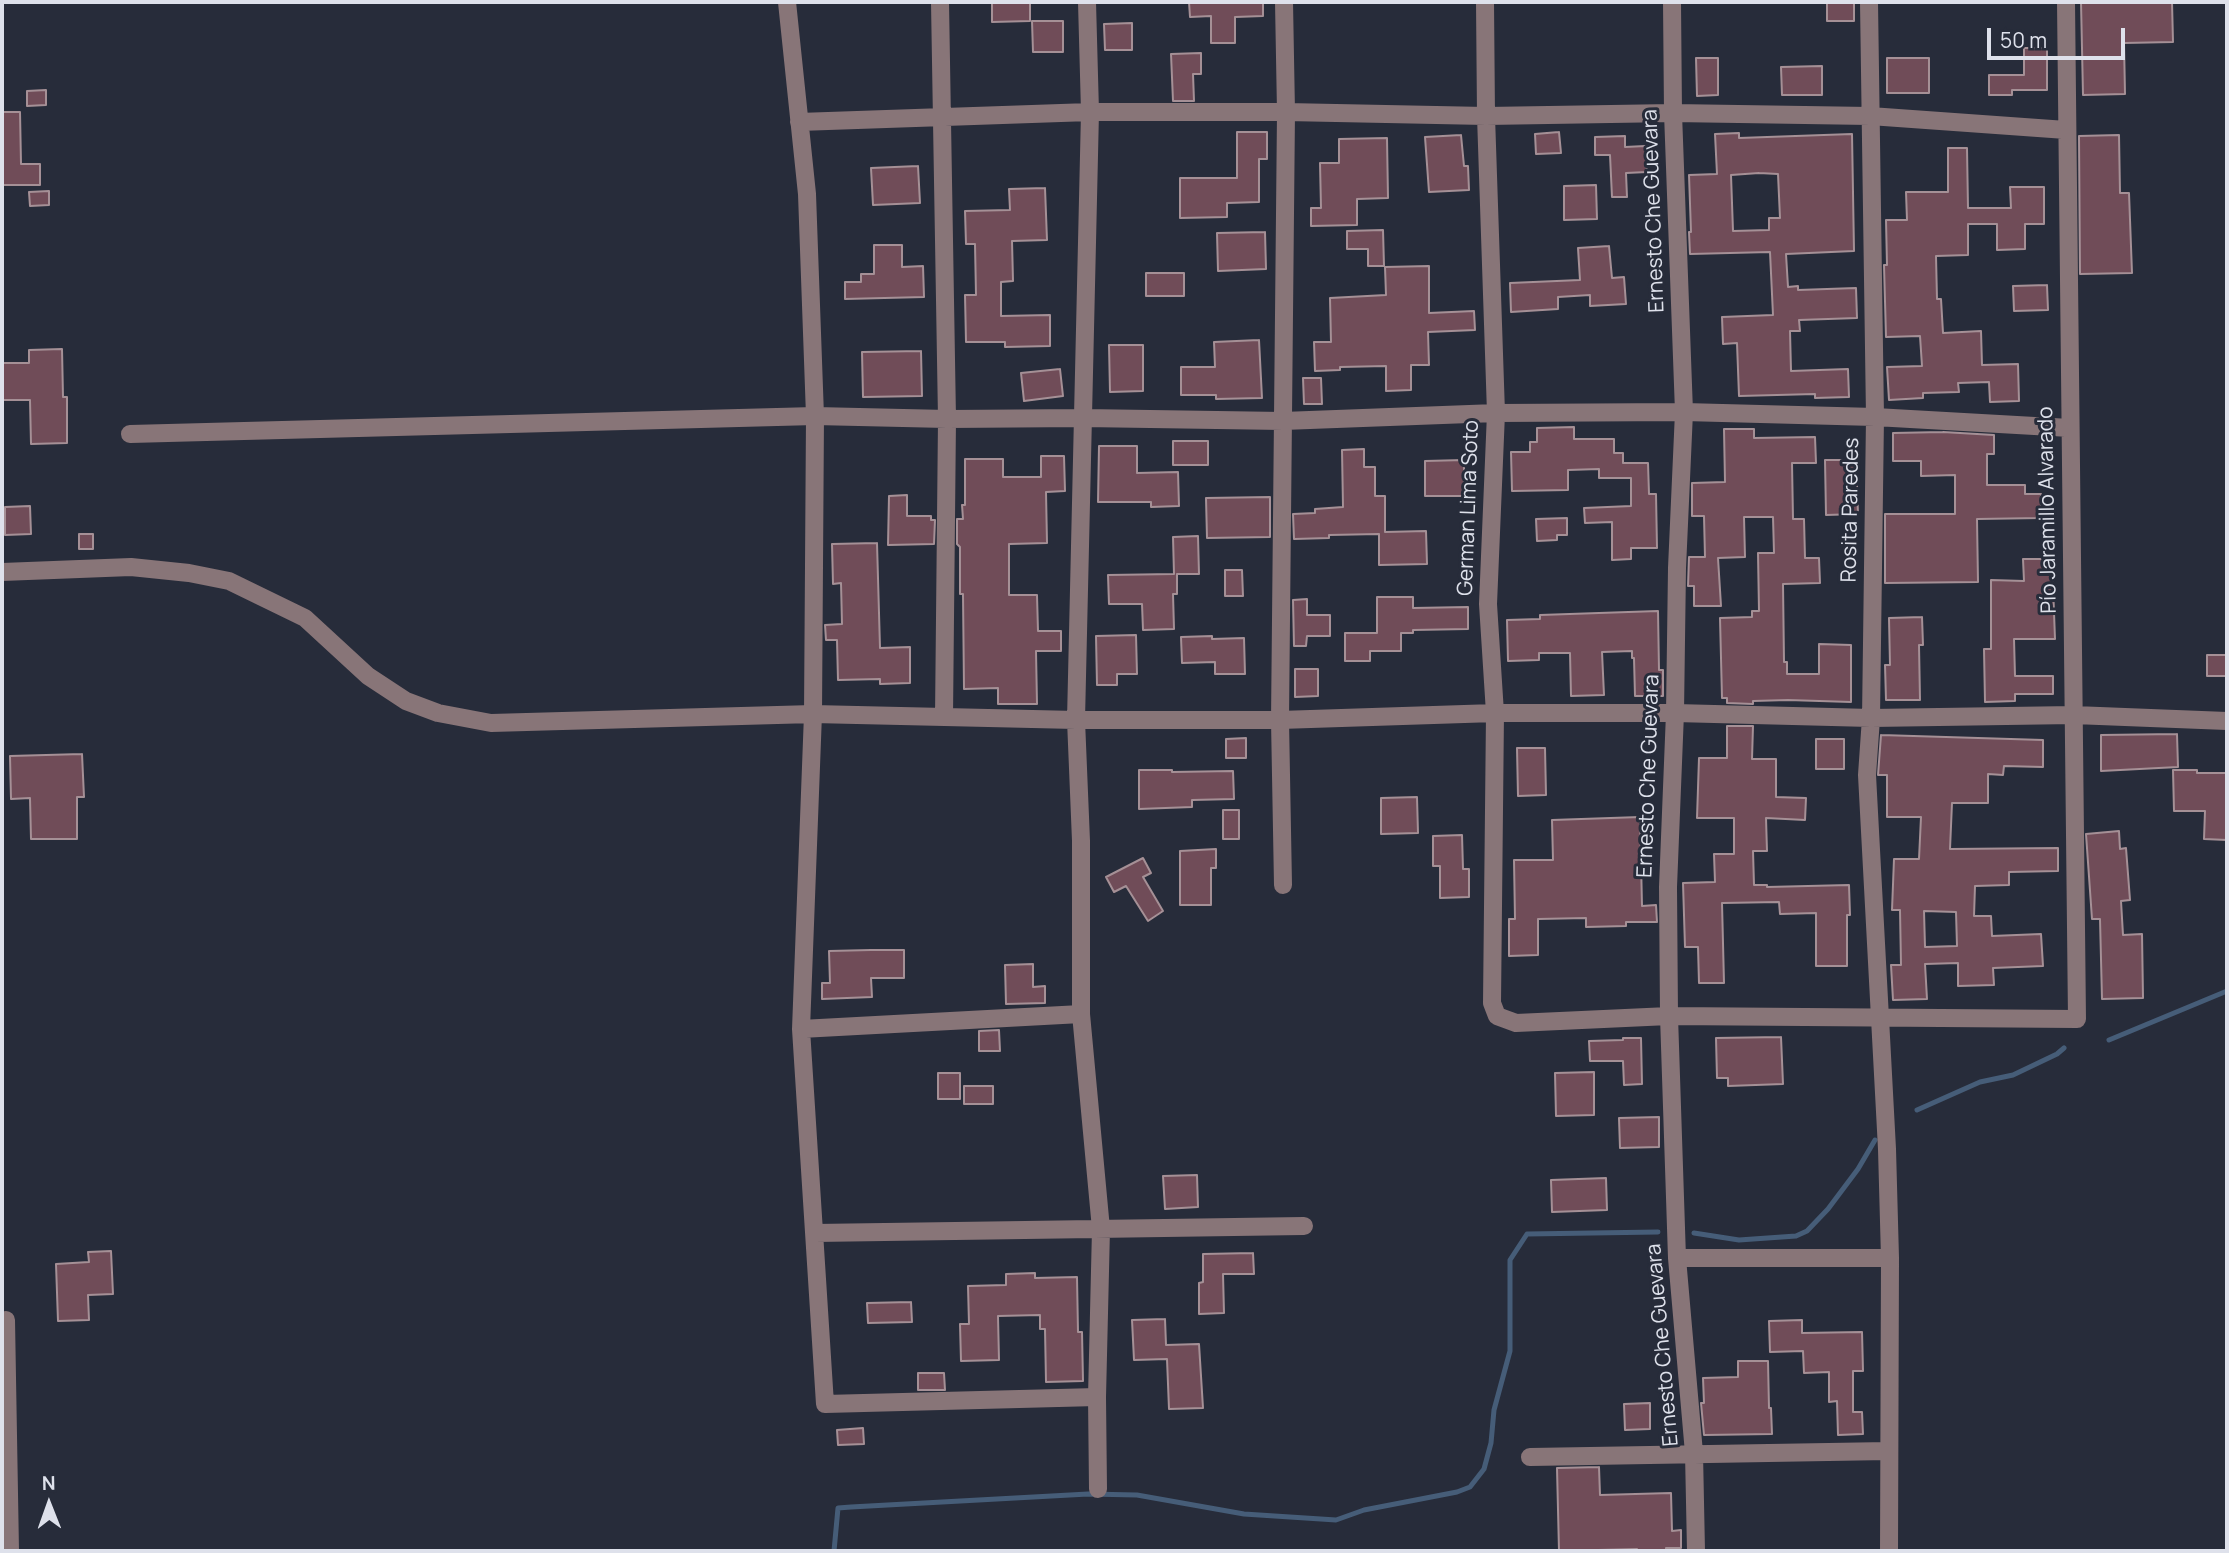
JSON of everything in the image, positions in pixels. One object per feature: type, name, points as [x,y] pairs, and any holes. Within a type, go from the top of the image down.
[{"type":"street","points":[[787,2],[807,194],[815,415],[813,714],[801,1029],[825,1404],[1097,1397]]},
{"type":"street","points":[[940,2],[947,419],[944,717]]},
{"type":"street","points":[[1087,2],[1090,112],[1076,720],[1081,841],[1082,1014],[1101,1229],[1098,1489]]},
{"type":"street","points":[[1283,885],[1280,720],[1286,112],[1284,2]]},
{"type":"street","name":"German Lima Soto","points":[[1485,2],[1496,413],[1488,604],[1495,713],[1492,1003],[1497,1016],[1516,1023],[1669,1016]]},
{"type":"street","name":"Ernesto Che Guevara","points":[[1672,2],[1673,113],[1685,412],[1677,568],[1668,887],[1669,1016],[1677,1258],[1694,1453],[1696,1551]]},
{"type":"street","name":"Rosita Paredes","points":[[1869,2],[1875,417],[1871,718],[1867,775],[1890,1258],[1889,1551]]},
{"type":"street","name":"Pío Jaramillo Alvarado","points":[[1880,1018],[2077,1018],[2066,2]]},
{"type":"street","points":[[799,122],[1090,112],[1486,116],[1673,113],[1870,116],[2066,130]]},
{"type":"street","points":[[130,434],[815,415],[947,419],[1283,421],[1496,413],[1685,412],[1875,417],[2070,428]]},
{"type":"street","points":[[2,572],[131,567],[189,573],[229,581],[305,618],[368,676],[406,701],[438,713],[491,723],[813,714],[1076,720],[1280,720],[1495,713],[1675,713],[1871,718],[2074,715],[2227,721]]},
{"type":"street","points":[[801,1029],[1082,1014]]},
{"type":"street","points":[[1669,1016],[1880,1018]]},
{"type":"street","points":[[815,1233],[1304,1226]]},
{"type":"street","points":[[1677,1258],[1890,1258]]},
{"type":"street","points":[[6,1320],[10,1551]]},
{"type":"street","points":[[1531,1457],[1888,1451]]},
{"type":"building","points":[[992,2],[1030,2],[1030,21],[992,22]]},
{"type":"building","points":[[1189,2],[1263,2],[1263,16],[1235,17],[1235,43],[1211,43],[1211,16],[1190,17]]},
{"type":"building","points":[[1827,2],[1854,2],[1854,21],[1827,21]]},
{"type":"building","points":[[2081,2],[2172,2],[2173,42],[2124,43],[2125,94],[2083,95]]},
{"type":"building","points":[[1032,21],[1063,21],[1063,52],[1033,52]]},
{"type":"building","points":[[1132,23],[1132,50],[1105,50],[1104,24]]},
{"type":"building","points":[[2024,48],[2047,48],[2047,90],[2012,90],[2012,95],[1989,95],[1989,75],[2024,75]]},
{"type":"building","points":[[1201,53],[1201,74],[1193,74],[1194,101],[1173,101],[1171,54]]},
{"type":"building","points":[[1696,58],[1718,58],[1718,95],[1697,96]]},
{"type":"building","points":[[1887,58],[1929,58],[1929,93],[1887,93]]},
{"type":"building","points":[[1822,66],[1822,95],[1782,95],[1781,67]]},
{"type":"building","points":[[46,90],[46,105],[27,106],[27,91]]},
{"type":"building","points":[[2,112],[20,112],[21,164],[40,164],[40,185],[2,185]]},
{"type":"building","points":[[1237,132],[1267,132],[1267,159],[1259,159],[1259,202],[1227,203],[1227,217],[1180,218],[1180,178],[1237,178]]},
{"type":"building","points":[[1559,132],[1561,153],[1536,154],[1535,134]]},
{"type":"building","points":[[1739,133],[1739,138],[1852,134],[1854,251],[1786,254],[1788,287],[1798,286],[1798,290],[1856,288],[1857,318],[1799,320],[1800,331],[1790,331],[1791,371],[1848,369],[1849,397],[1815,398],[1815,394],[1739,396],[1737,343],[1723,344],[1722,317],[1773,315],[1770,252],[1690,254],[1689,175],[1717,174],[1715,134]],"holes":[[[1778,174],[1780,218],[1769,218],[1769,230],[1733,231],[1731,175]]]},
{"type":"building","points":[[1461,135],[1464,166],[1468,166],[1469,190],[1429,192],[1425,137]]},
{"type":"building","points":[[2119,135],[2120,193],[2129,193],[2132,273],[2080,274],[2079,136]]},
{"type":"building","points":[[1625,136],[1625,147],[1645,146],[1647,172],[1626,173],[1627,197],[1612,197],[1610,155],[1595,155],[1595,137]]},
{"type":"building","points":[[1387,138],[1388,198],[1357,199],[1357,225],[1311,226],[1311,208],[1321,208],[1320,163],[1339,163],[1339,139]]},
{"type":"building","points":[[1948,148],[1967,148],[1968,208],[2011,208],[2010,187],[2044,187],[2044,224],[2025,224],[2025,249],[1997,250],[1997,224],[1968,224],[1968,255],[1936,256],[1937,299],[1941,299],[1943,333],[1981,331],[1982,365],[2018,364],[2019,401],[1990,402],[1989,382],[1958,383],[1959,392],[1923,393],[1923,398],[1889,400],[1887,367],[1922,366],[1920,336],[1886,337],[1886,220],[1907,220],[1906,192],[1948,192]]},
{"type":"building","points":[[918,166],[920,203],[873,205],[871,168]]},
{"type":"building","points":[[1596,185],[1597,219],[1564,220],[1564,186]]},
{"type":"building","points":[[1045,188],[1047,240],[1012,241],[1013,281],[1001,282],[1001,316],[1050,315],[1050,346],[1005,347],[1005,342],[966,342],[965,295],[976,295],[975,244],[966,244],[965,211],[1010,210],[1009,189]]},
{"type":"building","points":[[49,191],[49,205],[30,206],[29,192]]},
{"type":"building","points":[[1383,230],[1384,266],[1368,266],[1368,249],[1347,249],[1347,231]]},
{"type":"building","points":[[1265,232],[1266,269],[1218,271],[1217,233]]},
{"type":"building","points":[[874,245],[902,245],[902,267],[923,266],[924,297],[845,299],[845,282],[861,282],[861,274],[874,274]]},
{"type":"building","points":[[1609,246],[1612,278],[1624,277],[1626,304],[1590,306],[1590,295],[1558,297],[1558,309],[1511,312],[1510,283],[1580,280],[1578,248]]},
{"type":"building","points":[[1429,266],[1429,313],[1474,311],[1475,330],[1428,332],[1429,365],[1411,365],[1411,390],[1386,391],[1386,366],[1340,367],[1340,370],[1315,371],[1314,342],[1331,342],[1330,298],[1386,295],[1385,267]]},
{"type":"building","points":[[1146,273],[1184,273],[1184,296],[1146,296]]},
{"type":"building","points":[[2047,285],[2048,310],[2014,311],[2013,286]]},
{"type":"building","points":[[1259,340],[1262,398],[1216,399],[1216,395],[1181,395],[1181,367],[1215,367],[1214,342]]},
{"type":"building","points":[[1109,345],[1143,345],[1143,391],[1110,392]]},
{"type":"building","points":[[62,349],[63,397],[67,397],[67,443],[31,444],[30,400],[2,400],[2,363],[29,363],[29,350]]},
{"type":"building","points":[[921,351],[922,396],[863,397],[862,352]]},
{"type":"building","points":[[1060,369],[1063,396],[1024,401],[1021,373]]},
{"type":"building","points":[[1303,378],[1321,378],[1322,404],[1304,404]]},
{"type":"building","points":[[1574,427],[1574,439],[1614,439],[1614,453],[1623,453],[1623,463],[1648,463],[1649,494],[1656,494],[1657,548],[1631,548],[1631,559],[1612,560],[1612,522],[1585,523],[1584,508],[1631,506],[1631,478],[1599,478],[1599,469],[1568,470],[1568,490],[1512,491],[1511,452],[1530,452],[1530,442],[1537,442],[1537,428]]},
{"type":"building","points":[[1724,429],[1754,429],[1754,438],[1815,437],[1816,463],[1792,463],[1793,519],[1804,519],[1805,558],[1819,558],[1820,583],[1783,584],[1784,662],[1787,662],[1787,674],[1819,674],[1819,644],[1851,645],[1851,702],[1788,700],[1753,701],[1753,704],[1727,703],[1727,698],[1722,698],[1720,618],[1752,617],[1752,611],[1759,611],[1758,553],[1774,553],[1773,517],[1744,517],[1745,557],[1718,558],[1721,606],[1694,606],[1694,586],[1688,586],[1689,557],[1705,557],[1704,516],[1692,516],[1692,483],[1725,482]]},
{"type":"building","points":[[1893,433],[1994,435],[1994,454],[1987,454],[1987,485],[2025,485],[2025,494],[2041,494],[2041,518],[1977,519],[1978,582],[1885,583],[1885,514],[1955,514],[1955,475],[1921,476],[1921,461],[1893,461]]},
{"type":"building","points":[[1173,441],[1208,441],[1208,465],[1173,465]]},
{"type":"building","points":[[1099,446],[1137,446],[1137,473],[1178,472],[1179,506],[1151,507],[1151,502],[1098,502]]},
{"type":"building","points":[[1364,449],[1364,467],[1375,467],[1375,496],[1385,496],[1385,532],[1426,531],[1427,564],[1379,565],[1379,534],[1294,539],[1293,514],[1343,507],[1342,450]]},
{"type":"building","points":[[1041,456],[1064,456],[1065,491],[1046,492],[1047,543],[1009,544],[1009,595],[1037,595],[1038,631],[1061,631],[1061,651],[1036,651],[1037,704],[998,704],[998,688],[964,689],[963,594],[960,594],[957,519],[963,519],[962,505],[965,505],[965,459],[1003,459],[1003,477],[1041,477]]},
{"type":"building","points":[[1464,460],[1464,496],[1425,496],[1425,461]]},
{"type":"building","points":[[1825,460],[1856,460],[1858,514],[1826,515]]},
{"type":"building","points":[[907,495],[907,516],[931,516],[931,520],[935,520],[934,544],[888,545],[889,496]]},
{"type":"building","points":[[1270,497],[1270,537],[1207,538],[1206,498]]},
{"type":"building","points":[[30,506],[31,534],[5,535],[5,507]]},
{"type":"building","points":[[1567,518],[1567,535],[1557,535],[1557,540],[1537,541],[1536,519]]},
{"type":"building","points":[[79,534],[93,534],[93,549],[79,549]]},
{"type":"building","points":[[1198,536],[1199,574],[1177,574],[1177,594],[1173,594],[1174,629],[1143,630],[1142,604],[1109,604],[1108,575],[1174,574],[1173,537]]},
{"type":"building","points":[[877,543],[880,648],[910,647],[910,683],[880,684],[880,679],[838,680],[837,640],[826,640],[825,625],[842,624],[841,583],[833,584],[832,544]]},
{"type":"building","points":[[2023,559],[2052,559],[2055,639],[2014,639],[2015,676],[2053,676],[2053,694],[2015,694],[2015,701],[1985,702],[1984,649],[1991,649],[1991,580],[2024,581]]},
{"type":"building","points":[[1225,570],[1242,570],[1243,596],[1225,596]]},
{"type":"building","points":[[1377,597],[1413,597],[1413,608],[1468,607],[1468,629],[1413,630],[1413,633],[1401,633],[1401,651],[1370,651],[1370,661],[1345,661],[1345,633],[1377,633]]},
{"type":"building","points":[[1307,599],[1307,615],[1330,615],[1330,636],[1307,636],[1306,646],[1294,646],[1293,600]]},
{"type":"building","points":[[1658,611],[1659,670],[1663,670],[1663,696],[1635,696],[1632,651],[1602,652],[1604,695],[1571,696],[1570,653],[1539,653],[1539,660],[1508,661],[1507,620],[1540,619],[1540,615]]},
{"type":"building","points":[[1922,617],[1923,645],[1919,645],[1920,700],[1886,700],[1885,665],[1890,665],[1889,618]]},
{"type":"building","points":[[1136,635],[1137,674],[1117,674],[1117,685],[1097,685],[1096,636]]},
{"type":"building","points":[[1212,636],[1212,639],[1244,638],[1245,674],[1215,674],[1215,662],[1182,663],[1181,637]]},
{"type":"building","points":[[2207,655],[2227,655],[2227,676],[2207,676]]},
{"type":"building","points":[[1295,669],[1318,669],[1318,696],[1295,697]]},
{"type":"building","points":[[1727,726],[1753,726],[1752,759],[1776,759],[1776,797],[1806,798],[1805,820],[1766,818],[1767,851],[1753,851],[1754,885],[1849,885],[1847,966],[1816,966],[1816,913],[1780,914],[1779,902],[1722,903],[1724,983],[1699,983],[1698,947],[1685,947],[1683,883],[1715,882],[1714,854],[1734,854],[1734,818],[1697,818],[1699,758],[1727,758]]},
{"type":"building","points":[[2177,734],[2178,767],[2101,771],[2101,735]]},
{"type":"building","points":[[1881,735],[2043,740],[2043,767],[2004,766],[2003,775],[1988,774],[1988,803],[1952,803],[1950,849],[2058,848],[2058,871],[2009,872],[2009,885],[1975,886],[1974,916],[1991,916],[1992,936],[2041,934],[2043,966],[1993,968],[1994,985],[1958,986],[1958,963],[1925,964],[1927,999],[1893,1000],[1891,965],[1901,965],[1900,910],[1892,910],[1894,859],[1919,859],[1921,817],[1887,817],[1887,775],[1878,775]],"holes":[[[1924,911],[1956,912],[1957,946],[1925,947]]]},
{"type":"building","points":[[1246,738],[1246,758],[1226,758],[1226,739]]},
{"type":"building","points":[[1816,739],[1844,739],[1844,769],[1816,769]]},
{"type":"building","points":[[1517,748],[1545,748],[1546,795],[1518,796]]},
{"type":"building","points":[[82,754],[84,797],[77,797],[77,839],[31,839],[30,798],[11,799],[10,756]]},
{"type":"building","points":[[1139,770],[1233,771],[1234,799],[1192,800],[1192,807],[1139,809]]},
{"type":"building","points":[[2173,770],[2227,773],[2227,840],[2204,839],[2205,811],[2174,811]]},
{"type":"building","points":[[1417,797],[1418,833],[1381,834],[1381,798]]},
{"type":"building","points":[[1223,810],[1239,810],[1239,839],[1223,839]]},
{"type":"building","points":[[1640,817],[1642,906],[1656,905],[1657,922],[1626,922],[1626,926],[1586,927],[1586,918],[1538,919],[1538,955],[1509,956],[1509,919],[1515,919],[1514,860],[1553,860],[1552,820]]},
{"type":"building","points":[[2119,831],[2120,849],[2126,848],[2130,900],[2121,901],[2123,935],[2142,934],[2143,998],[2102,999],[2100,919],[2092,919],[2086,834]]},
{"type":"building","points":[[1462,835],[1463,869],[1469,869],[1469,897],[1440,898],[1440,866],[1433,866],[1433,836]]},
{"type":"building","points":[[1216,849],[1216,868],[1211,868],[1211,905],[1180,905],[1180,851]]},
{"type":"building","points":[[1143,858],[1151,873],[1143,877],[1163,911],[1148,921],[1126,886],[1114,892],[1106,877]]},
{"type":"building","points":[[904,950],[904,978],[871,978],[872,997],[822,999],[822,983],[830,983],[829,951]]},
{"type":"building","points":[[1033,964],[1033,987],[1045,986],[1045,1003],[1006,1004],[1005,965]]},
{"type":"building","points":[[999,1030],[1000,1051],[979,1051],[979,1031]]},
{"type":"building","points":[[1781,1037],[1783,1084],[1728,1086],[1728,1078],[1717,1078],[1716,1038]]},
{"type":"building","points":[[1641,1038],[1642,1084],[1624,1085],[1623,1061],[1590,1061],[1589,1041]]},
{"type":"building","points":[[1594,1072],[1594,1115],[1556,1116],[1555,1073]]},
{"type":"building","points":[[938,1073],[960,1073],[960,1099],[938,1099]]},
{"type":"building","points":[[964,1086],[993,1086],[993,1104],[964,1104]]},
{"type":"building","points":[[1659,1117],[1659,1147],[1620,1148],[1619,1118]]},
{"type":"building","points":[[1197,1175],[1198,1207],[1165,1209],[1163,1176]]},
{"type":"building","points":[[1606,1178],[1607,1210],[1552,1212],[1551,1180]]},
{"type":"building","points":[[111,1251],[113,1294],[88,1295],[89,1320],[58,1321],[56,1264],[89,1262],[88,1252]]},
{"type":"building","points":[[1253,1253],[1254,1274],[1223,1274],[1224,1313],[1199,1314],[1203,1254]]},
{"type":"building","points":[[1035,1273],[1035,1278],[1077,1277],[1078,1332],[1082,1332],[1083,1381],[1046,1382],[1045,1329],[1040,1329],[1040,1315],[998,1316],[999,1360],[961,1361],[960,1324],[969,1324],[968,1286],[1006,1285],[1006,1274]]},
{"type":"building","points":[[911,1302],[912,1322],[868,1323],[867,1303]]},
{"type":"building","points":[[1165,1319],[1166,1345],[1199,1344],[1203,1408],[1169,1409],[1167,1359],[1134,1360],[1132,1320]]},
{"type":"building","points":[[1802,1320],[1802,1333],[1862,1332],[1863,1371],[1853,1371],[1853,1412],[1862,1412],[1863,1434],[1838,1435],[1837,1401],[1829,1402],[1829,1372],[1804,1373],[1803,1351],[1770,1352],[1769,1321]]},
{"type":"building","points":[[1738,1361],[1768,1361],[1772,1434],[1704,1435],[1701,1403],[1704,1403],[1703,1378],[1738,1377]]},
{"type":"building","points":[[918,1373],[944,1373],[945,1390],[918,1390]]},
{"type":"building","points":[[1650,1403],[1650,1429],[1625,1430],[1624,1404]]},
{"type":"building","points":[[863,1428],[864,1444],[838,1445],[837,1430]]},
{"type":"building","points":[[1599,1467],[1600,1495],[1671,1493],[1672,1531],[1681,1530],[1681,1548],[1666,1548],[1666,1551],[1559,1551],[1557,1468]]},
{"type":"waterway","points":[[2109,1040],[2227,991]]},
{"type":"waterway","points":[[1917,1110],[1980,1082],[2013,1075],[2064,1048]]},
{"type":"waterway","points":[[1694,1233],[1739,1240],[1796,1236],[1807,1231],[1828,1209],[1858,1169],[1875,1140]]},
{"type":"waterway","points":[[834,1551],[838,1508],[1088,1494],[1137,1495],[1244,1514],[1336,1520],[1364,1510],[1457,1492],[1470,1487],[1484,1469],[1491,1443],[1494,1410],[1510,1351],[1510,1260],[1527,1234],[1658,1232]]}]
